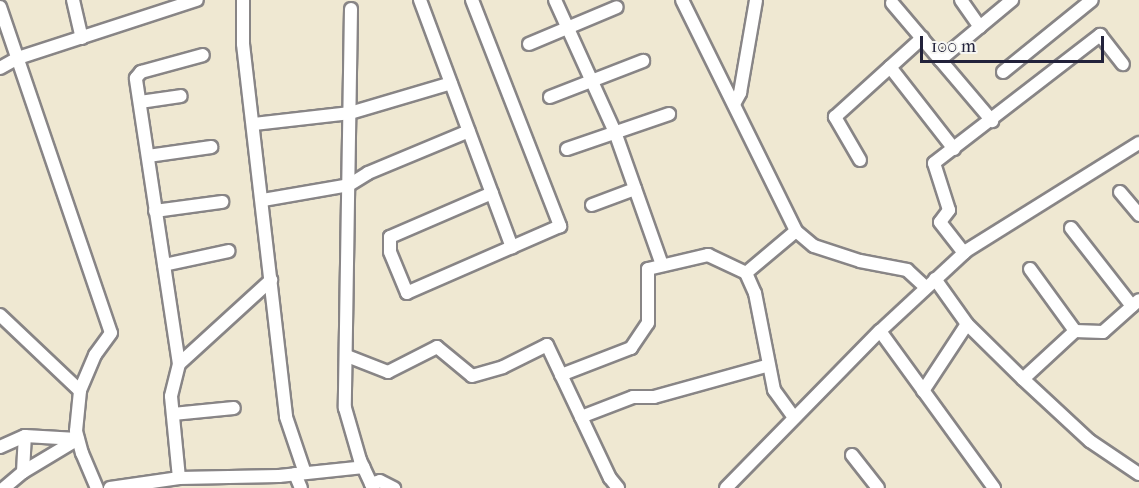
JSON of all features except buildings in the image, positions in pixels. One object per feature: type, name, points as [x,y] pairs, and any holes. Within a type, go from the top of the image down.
[{"type":"street","points":[[73,0],[82,38]]},
{"type":"street","points":[[0,68],[18,58],[197,0]]},
{"type":"street","points":[[243,0],[243,44],[263,200],[286,417],[300,474],[301,488]]},
{"type":"street","points":[[420,0],[512,247]]},
{"type":"street","points":[[472,0],[560,226],[407,293],[390,252],[390,237],[492,193]]},
{"type":"street","points":[[555,0],[615,132],[662,266]]},
{"type":"street","points":[[682,0],[796,231],[814,246],[860,261],[907,270],[931,284],[967,324],[1090,441],[1139,474]]},
{"type":"street","points":[[734,104],[740,93],[756,0]]},
{"type":"street","points":[[961,0],[980,27]]},
{"type":"street","points":[[940,60],[1012,0]]},
{"type":"street","points":[[1003,72],[1092,0]]},
{"type":"street","points":[[892,3],[992,121]]},
{"type":"street","points":[[0,7],[111,333],[95,355],[80,392],[76,431],[97,488]]},
{"type":"street","points":[[529,44],[617,8]]},
{"type":"street","points":[[351,9],[345,408],[372,486],[380,481],[394,488]]},
{"type":"street","points":[[964,254],[940,222],[949,210],[934,164],[1100,35],[1123,64]]},
{"type":"street","points":[[860,160],[835,117],[921,38]]},
{"type":"street","points":[[179,478],[171,396],[179,364],[155,211],[138,74],[203,55]]},
{"type":"street","points":[[550,97],[643,61]]},
{"type":"street","points":[[890,67],[954,148]]},
{"type":"street","points":[[254,124],[350,113],[451,83]]},
{"type":"street","points":[[140,102],[181,96]]},
{"type":"street","points":[[567,149],[669,114]]},
{"type":"street","points":[[263,200],[349,185],[368,173],[469,130]]},
{"type":"street","points":[[726,488],[880,331],[964,254],[1139,142]]},
{"type":"street","points":[[148,156],[211,147]]},
{"type":"street","points":[[592,205],[635,189]]},
{"type":"street","points":[[1120,192],[1139,215]]},
{"type":"street","points":[[155,211],[222,202]]},
{"type":"street","points":[[1023,379],[1075,331],[1103,332],[1135,303],[1071,228]]},
{"type":"street","points":[[746,273],[796,231]]},
{"type":"street","points":[[164,265],[229,251]]},
{"type":"street","points":[[561,375],[631,348],[648,323],[648,269],[708,255],[746,273],[755,292],[774,390],[794,418]]},
{"type":"street","points":[[1030,269],[1075,331]]},
{"type":"street","points":[[179,364],[272,280]]},
{"type":"street","points":[[0,315],[80,392]]},
{"type":"street","points":[[923,391],[967,324]]},
{"type":"street","points":[[880,331],[994,488]]},
{"type":"street","points":[[346,356],[388,372],[437,347],[472,376],[503,367],[547,345],[618,488]]},
{"type":"street","points":[[581,417],[633,397],[654,397],[769,365]]},
{"type":"street","points":[[173,414],[234,408]]},
{"type":"street","points":[[0,447],[25,436],[78,439]]},
{"type":"street","points":[[22,472],[25,436]]},
{"type":"street","points":[[4,488],[22,472],[78,439]]},
{"type":"street","points":[[852,455],[878,488]]},
{"type":"street","points":[[110,488],[179,478],[300,474],[364,467]]}]
